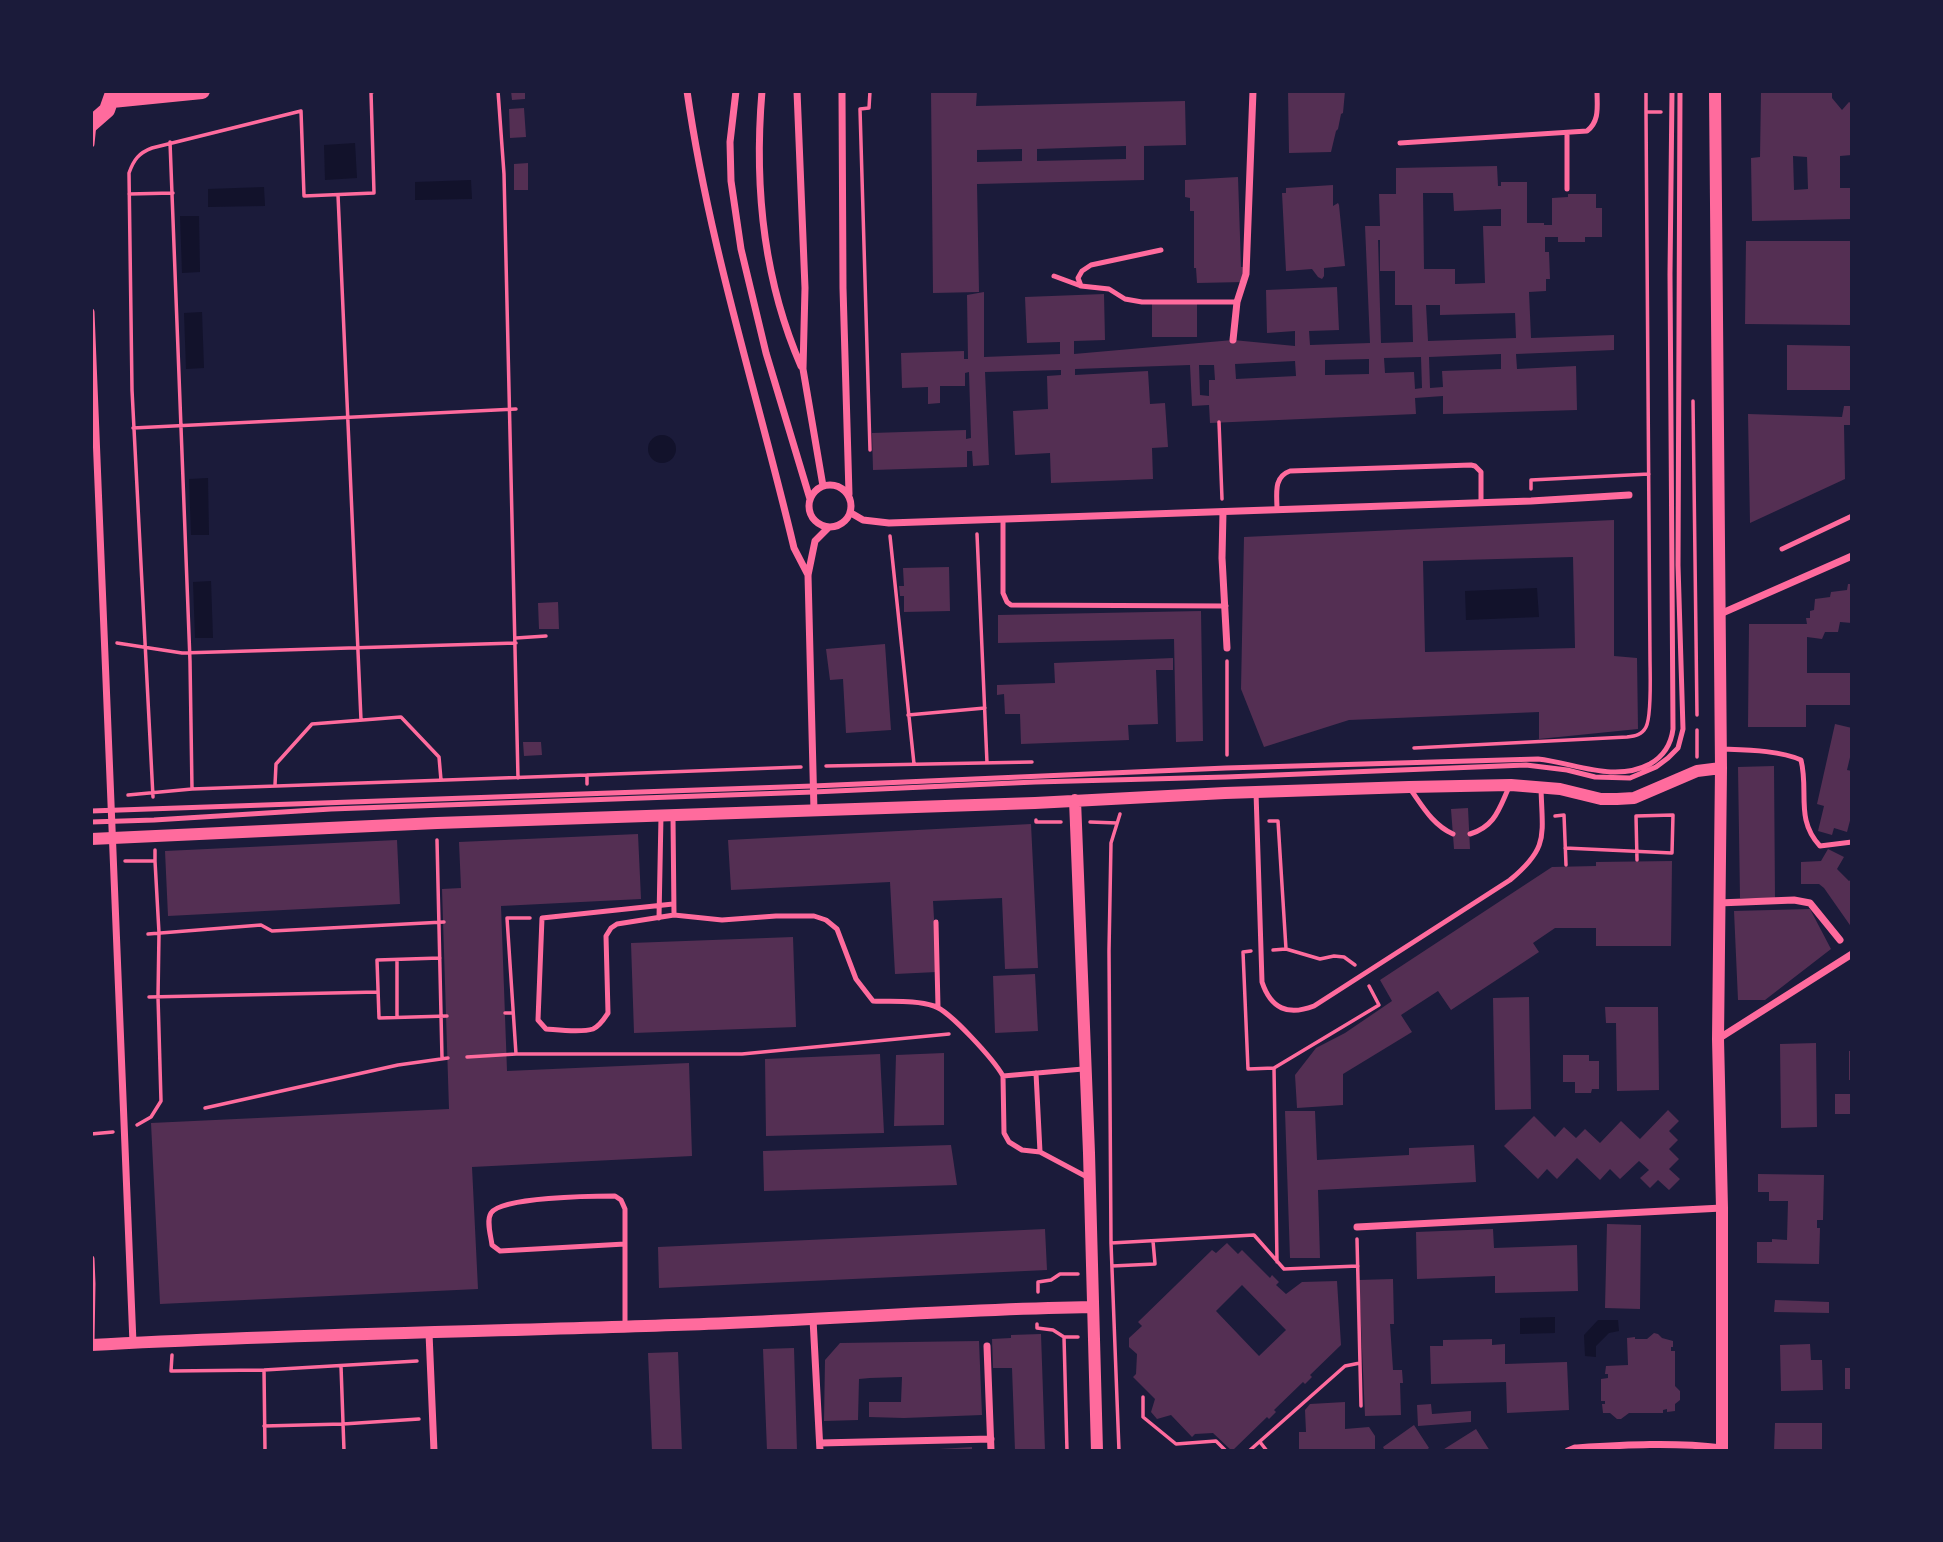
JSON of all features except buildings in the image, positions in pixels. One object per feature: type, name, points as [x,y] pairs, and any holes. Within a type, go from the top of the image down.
[{"type":"main road","points":[[92,124],[107,110],[113,96],[202,91]]},
{"type":"street","points":[[687,91],[696,153],[738,331],[794,548],[808,575]]},
{"type":"street","points":[[736,91],[730,142],[741,249],[766,353],[810,499],[809,509],[812,518],[828,527],[838,527],[846,521],[851,513],[852,503],[849,495],[843,288],[842,91]]},
{"type":"street","points":[[762,91],[759,177],[763,231],[776,298],[803,369]]},
{"type":"street","points":[[797,91],[805,288],[803,369],[823,486]]},
{"type":"street","points":[[1233,340],[1237,302],[1246,274],[1253,91]]},
{"type":"street","points":[[1568,1451],[1575,1448],[1663,1443],[1722,1450],[1722,1208],[1718,1039],[1721,768],[1715,91]]},
{"type":"street","points":[[91,144],[92,124]]},
{"type":"street","points":[[91,312],[133,1343]]},
{"type":"street","points":[[810,499],[815,491],[823,486],[842,488],[849,495]]},
{"type":"street","points":[[851,513],[863,520],[889,523],[976,521],[1481,503],[1629,495]]},
{"type":"street","points":[[1223,512],[1222,558],[1227,648]]},
{"type":"street","points":[[814,811],[808,575],[815,541],[828,527]]},
{"type":"street","points":[[1720,614],[1852,556]]},
{"type":"street","points":[[91,839],[1409,787],[1511,785],[1560,789],[1601,799],[1634,798],[1698,771],[1721,768]]},
{"type":"street","points":[[1075,800],[1090,1178],[1097,1451]]},
{"type":"street","points":[[1718,904],[1794,900],[1810,904],[1840,940]]},
{"type":"street","points":[[1718,1039],[1852,954]]},
{"type":"street","points":[[1357,1227],[1722,1208]]},
{"type":"street","points":[[91,1259],[91,1343],[766,1322],[1092,1307]]},
{"type":"street","points":[[813,1319],[820,1447],[991,1438]]},
{"type":"street","points":[[429,1333],[434,1451]]},
{"type":"street","points":[[988,1346],[991,1451]]},
{"type":"lane","points":[[1400,143],[1587,131],[1596,121],[1597,91]]},
{"type":"lane","points":[[91,822],[1240,768],[1538,759],[1612,772],[1639,769],[1657,760],[1669,745],[1673,729],[1670,274],[1672,91]]},
{"type":"lane","points":[[91,811],[587,793],[1226,777],[1526,765],[1595,777],[1630,778],[1656,767],[1678,748],[1683,729],[1678,565],[1680,91]]},
{"type":"lane","points":[[1567,134],[1567,189]]},
{"type":"lane","points":[[1081,286],[1078,278],[1082,271],[1091,265],[1161,250]]},
{"type":"lane","points":[[1054,276],[1081,286],[1109,289],[1125,299],[1142,302],[1237,302]]},
{"type":"lane","points":[[1277,510],[1277,482],[1280,477],[1290,471],[1304,470],[1471,465],[1481,472],[1481,503]]},
{"type":"lane","points":[[1782,549],[1852,516]]},
{"type":"lane","points":[[1003,520],[1003,593],[1007,603],[1011,605],[1226,606]]},
{"type":"lane","points":[[1720,749],[1752,750],[1801,760],[1808,830],[1820,846],[1852,842]]},
{"type":"lane","points":[[1470,834],[1494,820],[1511,785]]},
{"type":"lane","points":[[1409,787],[1431,818],[1453,834]]},
{"type":"lane","points":[[1256,792],[1262,982],[1266,995],[1275,1005],[1288,1011],[1301,1011],[1314,1006],[1525,868],[1539,848],[1543,832],[1541,787]]},
{"type":"lane","points":[[667,816],[674,915]]},
{"type":"lane","points":[[659,918],[667,816]]},
{"type":"lane","points":[[673,904],[542,918],[538,1020],[546,1029],[592,1029],[602,1023],[608,1013],[606,936],[617,924],[674,915],[722,920],[814,916],[826,920],[836,929],[856,979],[873,1001],[921,1003],[938,1007],[996,1063],[1003,1076],[1004,1133],[1014,1147],[1040,1152],[1090,1178]]},
{"type":"lane","points":[[936,922],[938,1007]]},
{"type":"lane","points":[[1003,1076],[1086,1068]]},
{"type":"lane","points":[[1036,1073],[1040,1152]]},
{"type":"lane","points":[[625,1244],[500,1251],[492,1245],[489,1217],[493,1209],[508,1204],[614,1196],[621,1200],[625,1209],[625,1244],[625,1327]]},
{"type":"path","points":[[376,91],[371,92],[374,193],[304,196],[301,111],[170,142],[141,153],[133,161],[129,173],[133,428],[152,792],[813,766],[1035,762]]},
{"type":"path","points":[[498,91],[504,174],[518,778]]},
{"type":"path","points":[[870,91],[869,108],[860,109],[870,450]]},
{"type":"path","points":[[1406,748],[1627,737],[1639,734],[1646,727],[1649,714],[1650,659],[1646,112]]},
{"type":"path","points":[[170,142],[190,653],[192,789]]},
{"type":"path","points":[[129,194],[173,193]]},
{"type":"path","points":[[338,195],[361,720]]},
{"type":"path","points":[[1693,398],[1698,771]]},
{"type":"path","points":[[133,428],[516,409]]},
{"type":"path","points":[[1219,422],[1223,512]]},
{"type":"path","points":[[1531,501],[1531,480],[1649,474]]},
{"type":"path","points":[[976,521],[988,763]]},
{"type":"path","points":[[889,523],[914,764]]},
{"type":"path","points":[[105,640],[145,649],[190,653],[358,648],[546,636]]},
{"type":"path","points":[[1227,648],[1227,757]]},
{"type":"path","points":[[908,715],[985,708]]},
{"type":"path","points":[[275,786],[276,764],[312,724],[401,717],[439,757],[441,780]]},
{"type":"path","points":[[587,775],[587,793]]},
{"type":"path","points":[[1119,1451],[1111,1243],[1110,951],[1111,844],[1121,813],[1120,797]]},
{"type":"path","points":[[1542,816],[1564,815],[1566,865]]},
{"type":"path","points":[[1565,848],[1636,853],[1672,853],[1673,815],[1636,816],[1636,853],[1637,860]]},
{"type":"path","points":[[1258,821],[1278,821],[1286,949]]},
{"type":"path","points":[[205,1108],[398,1065],[445,1058],[438,846]]},
{"type":"path","points":[[91,1134],[123,1131],[151,1117],[161,1101],[159,933],[155,861]]},
{"type":"path","points":[[501,918],[542,918]]},
{"type":"path","points":[[507,918],[516,1054]]},
{"type":"path","points":[[148,934],[261,925],[272,931],[442,922]]},
{"type":"path","points":[[1286,949],[1320,959],[1344,957],[1362,974],[1379,1004],[1274,1068],[1248,1069],[1243,952],[1286,949]]},
{"type":"path","points":[[440,958],[377,960],[379,1018],[444,1016]]},
{"type":"path","points":[[397,960],[397,1018]]},
{"type":"path","points":[[149,997],[378,992]]},
{"type":"path","points":[[505,1013],[513,1013]]},
{"type":"path","points":[[467,1057],[516,1054],[742,1054],[965,1033]]},
{"type":"path","points":[[1274,1068],[1277,1262]]},
{"type":"path","points":[[1357,1227],[1361,1406]]},
{"type":"path","points":[[1111,1243],[1254,1235],[1284,1269],[1358,1266]]},
{"type":"path","points":[[1112,1266],[1155,1264],[1153,1241]]},
{"type":"path","points":[[1067,1451],[1064,1337],[1094,1336]]},
{"type":"path","points":[[172,1340],[171,1371],[264,1370],[430,1360]]},
{"type":"path","points":[[1249,1451],[1342,1368],[1360,1363]]},
{"type":"path","points":[[341,1366],[344,1451]]},
{"type":"path","points":[[264,1370],[265,1451]]},
{"type":"path","points":[[1143,1397],[1143,1417],[1176,1444],[1216,1441],[1226,1451]]},
{"type":"path","points":[[264,1426],[432,1418]]},
{"type":"path","points":[[1260,1442],[1267,1451]]},
{"type":"shaded area","points":[[355,143],[357,178],[325,180],[324,145]]},
{"type":"shaded area","points":[[471,180],[472,199],[415,200],[415,182]]},
{"type":"shaded area","points":[[264,187],[265,206],[208,207],[208,189]]},
{"type":"shaded area","points":[[180,216],[199,216],[200,272],[182,273]]},
{"type":"shaded area","points":[[202,312],[204,368],[186,369],[184,313]]},
{"type":"shaded area","points":[[662,435],[672,439],[676,449],[672,459],[662,463],[652,459],[648,449],[652,439]]},
{"type":"shaded area","points":[[208,478],[209,535],[191,535],[189,479]]},
{"type":"shaded area","points":[[211,581],[213,638],[195,638],[193,582]]},
{"type":"shaded area","points":[[1537,588],[1539,617],[1466,620],[1465,591]]},
{"type":"shaded area","points":[[1555,1317],[1555,1333],[1520,1334],[1520,1318]]},
{"type":"shaded area","points":[[1598,1320],[1618,1320],[1619,1331],[1609,1333],[1596,1346],[1596,1357],[1585,1356],[1584,1335]]}]
